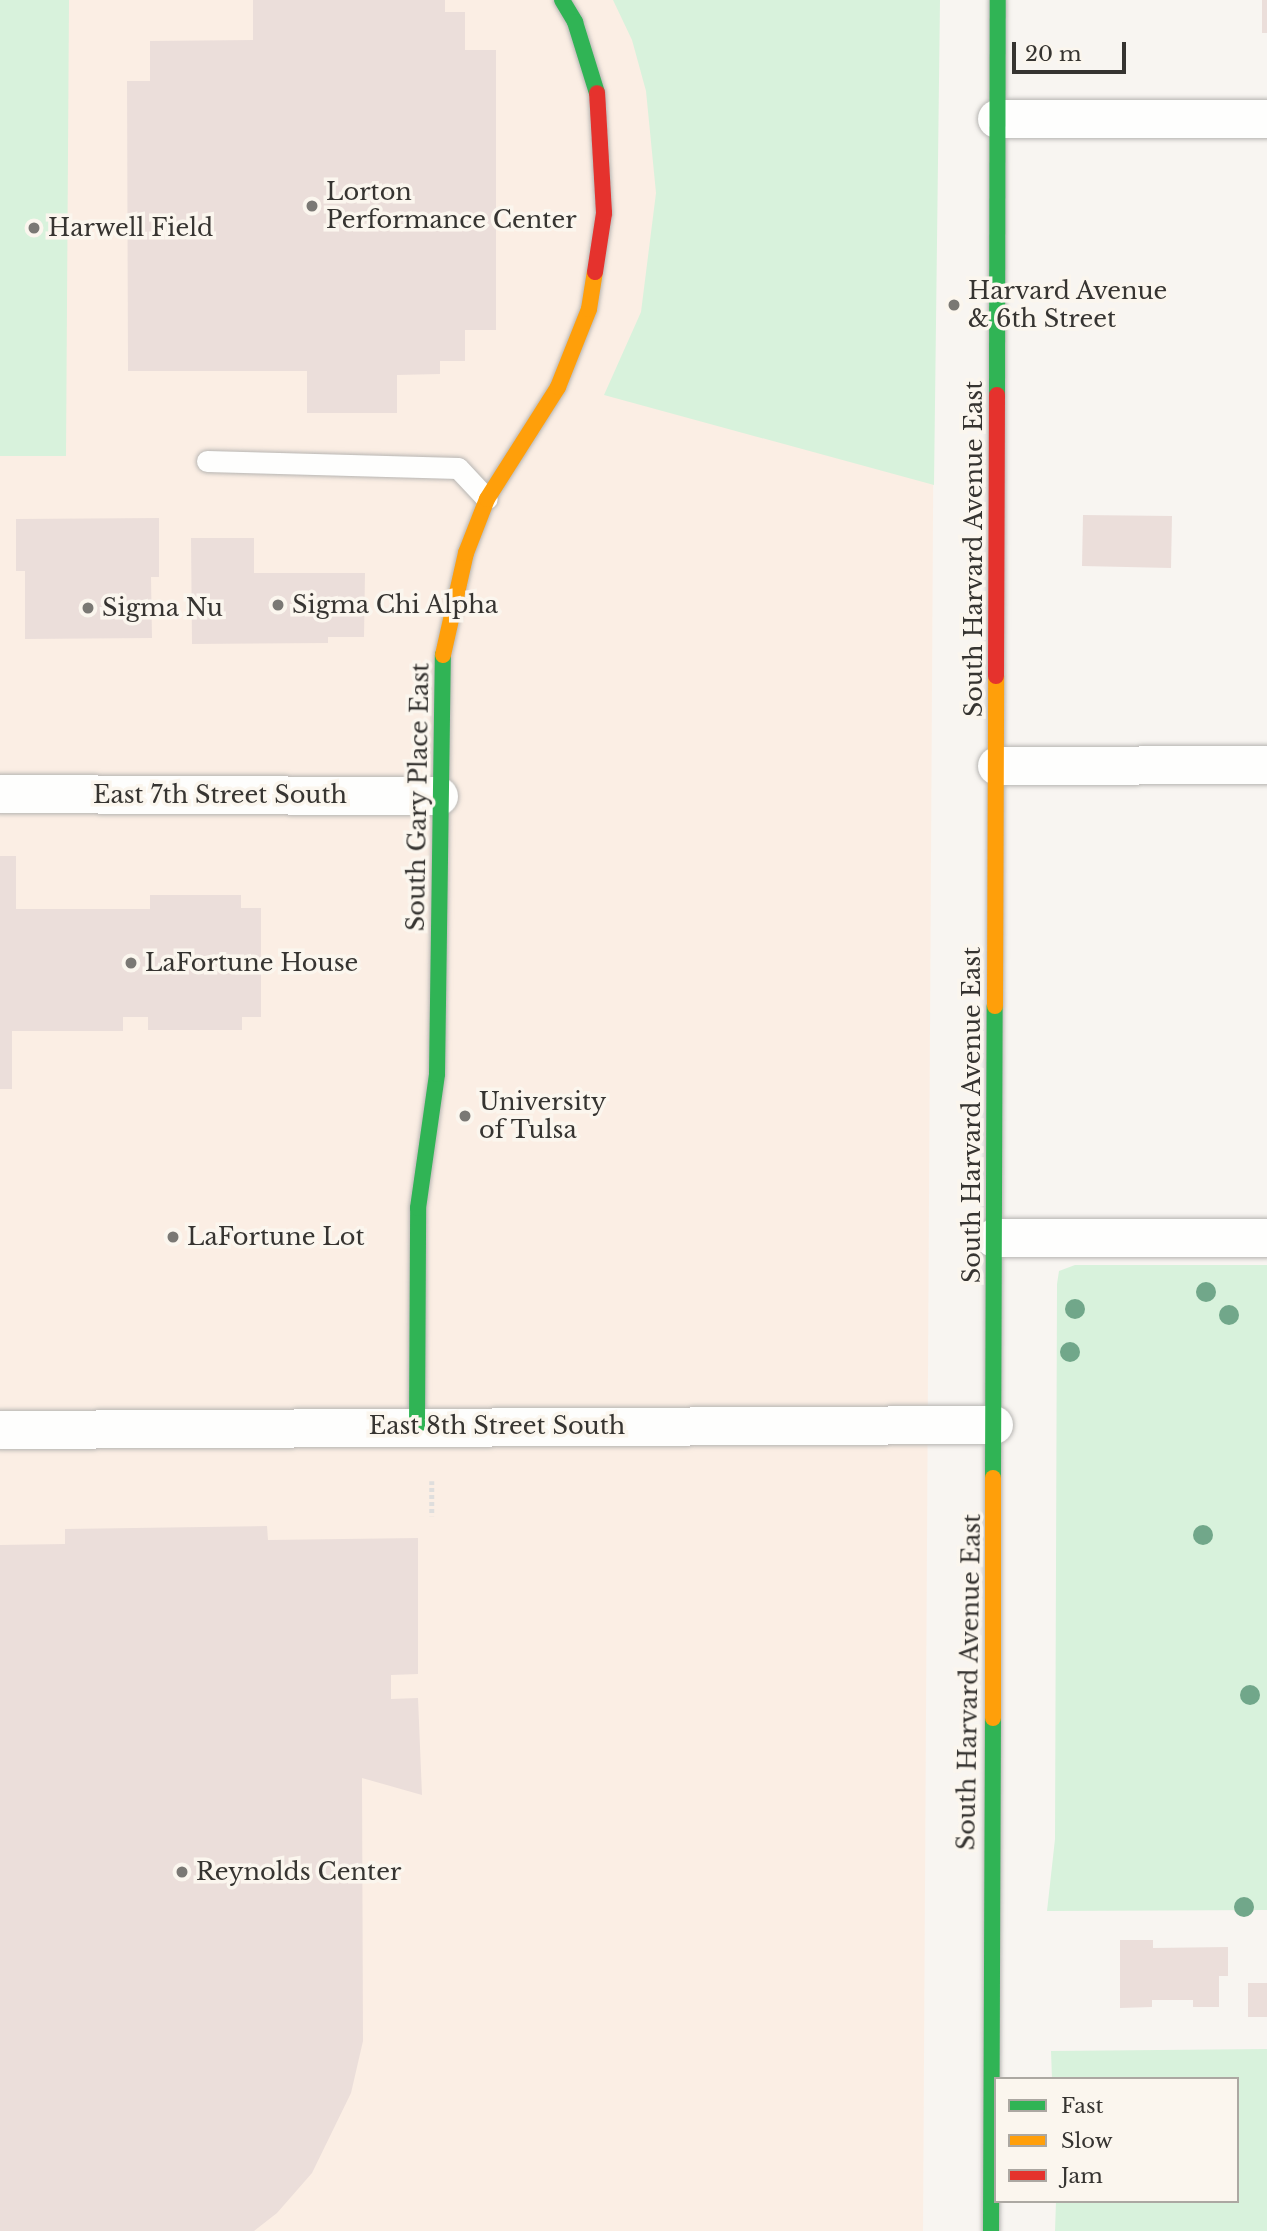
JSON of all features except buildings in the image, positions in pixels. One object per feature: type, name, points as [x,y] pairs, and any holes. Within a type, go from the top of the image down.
[{"type":"main road","name":"South Gary Place East","points":[[417,1426],[418,1208],[437,1073],[443,652],[466,553],[487,499],[558,387],[589,309],[604,213],[601,106],[575,22],[562,0]]},
{"type":"main road","name":"South Harvard Avenue East","points":[[991,2231],[998,0]]},
{"type":"street","points":[[997,119],[1267,119]]},
{"type":"street","points":[[997,766],[1267,765]]},
{"type":"street","name":"East 7th Street South","points":[[0,794],[439,796]]},
{"type":"street","points":[[994,1238],[1267,1238]]},
{"type":"street","name":"East 8th Street South","points":[[0,1430],[994,1425]]},
{"type":"lane","points":[[208,461],[458,468],[487,499]]},
{"type":"path","points":[[432,1481],[432,1516]]},
{"type":"shaded area","name":"University of Tulsa","points":[[0,0],[936,0],[923,2231],[0,2231]]},
{"type":"green space","name":"Harwell Field","points":[[0,0],[69,0],[66,456],[0,456]]},
{"type":"green space","points":[[613,0],[940,0],[934,485],[604,395],[641,312],[656,193],[646,91],[632,40]]},
{"type":"green space","points":[[1075,1265],[1267,1265],[1267,1910],[1047,1911],[1055,1839],[1057,1284],[1059,1271]]},
{"type":"green space","points":[[1267,2049],[1267,2231],[1055,2231],[1056,2203],[1239,2203],[1239,2077],[1052,2077],[1051,2051]]},
{"type":"traffic: fast","points":[[562,0],[575,22],[597,93]]},
{"type":"traffic: fast","points":[[997,395],[998,0]]},
{"type":"traffic: fast","points":[[417,1426],[418,1208],[437,1074],[443,655]]},
{"type":"traffic: fast","points":[[993,1478],[995,1006]]},
{"type":"traffic: fast","points":[[991,2231],[993,1718]]},
{"type":"traffic: slow","points":[[443,655],[466,553],[487,499],[558,387],[589,309],[595,272]]},
{"type":"traffic: slow","points":[[995,1006],[996,676]]},
{"type":"traffic: slow","points":[[993,1478],[993,1718]]},
{"type":"traffic: jam","points":[[595,272],[604,213],[597,93]]},
{"type":"traffic: jam","points":[[996,676],[997,395]]},
{"type":"place","name":"Lorton Performance Center","points":[[312,206]]},
{"type":"place","name":"Harwell Field","points":[[34,228]]},
{"type":"place","name":"Harvard Avenue & 6th Street","points":[[954,305]]},
{"type":"place","name":"Sigma Chi Alpha","points":[[278,605]]},
{"type":"place","name":"Sigma Nu","points":[[88,608]]},
{"type":"place","name":"LaFortune House","points":[[131,963]]},
{"type":"place","name":"University of Tulsa","points":[[465,1116]]},
{"type":"place","name":"LaFortune Lot","points":[[173,1237]]},
{"type":"place","name":"Reynolds Center","points":[[182,1872]]}]
